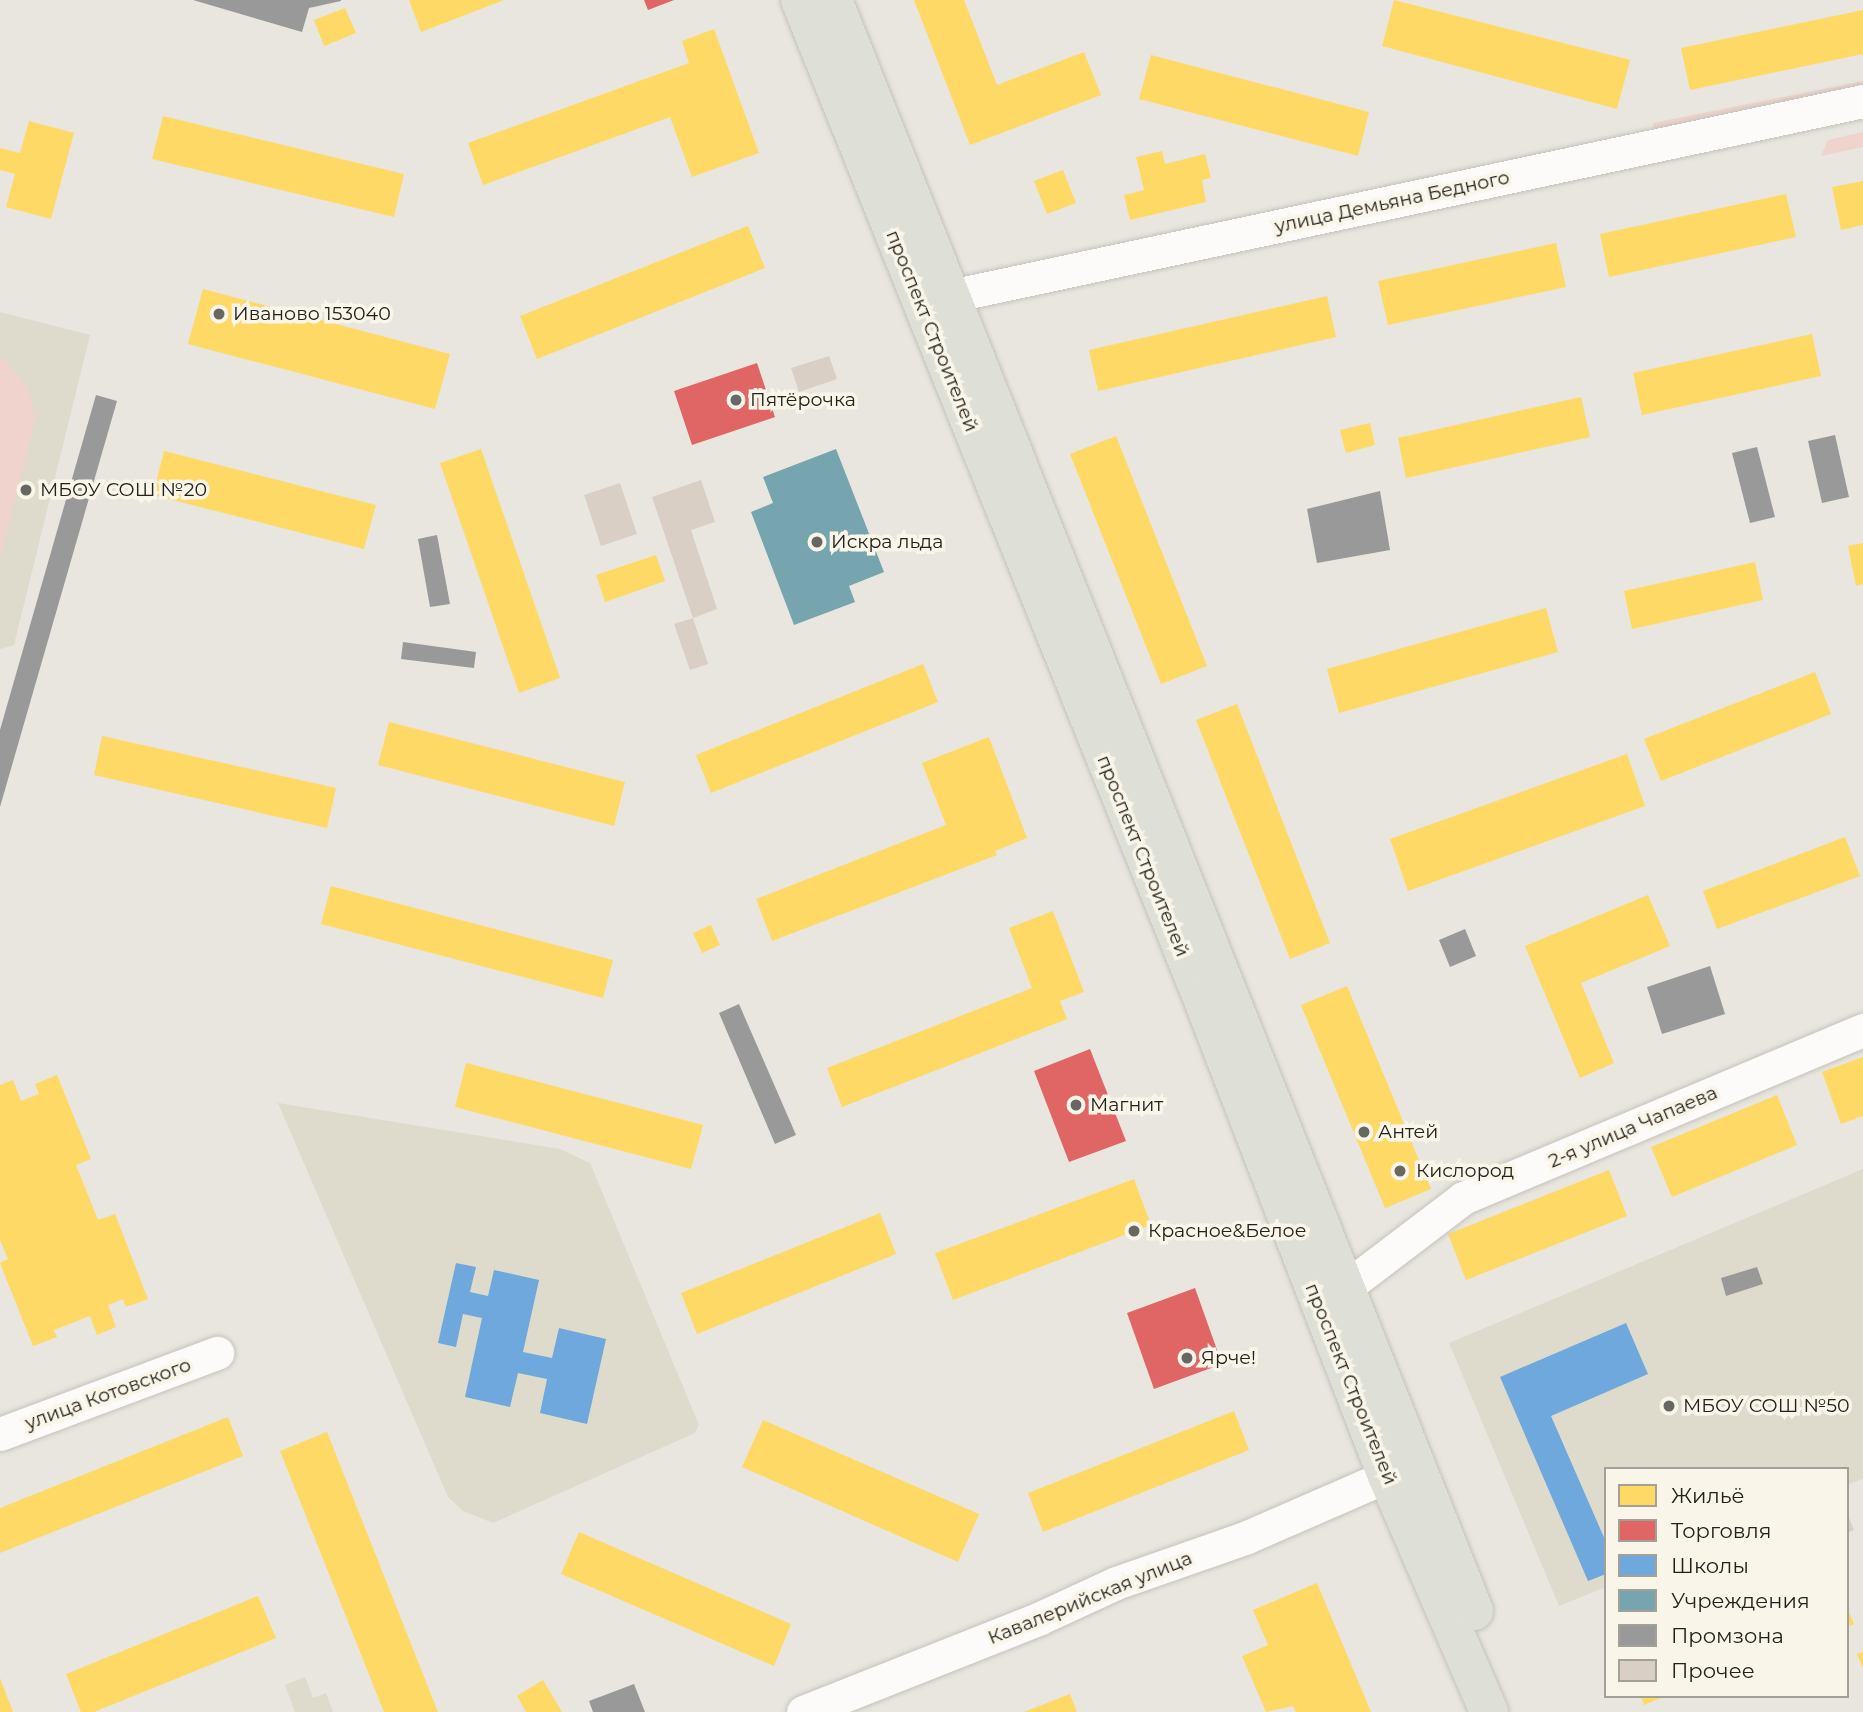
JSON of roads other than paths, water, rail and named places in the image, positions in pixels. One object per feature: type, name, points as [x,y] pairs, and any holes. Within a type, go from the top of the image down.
[{"type":"main road","name":"проспект Строителей","points":[[800,0],[935,299],[1331,1293],[1400,1470],[1489,1712]]},
{"type":"main road","name":"проспект Строителей","points":[[833,0],[935,299]]},
{"type":"main road","name":"проспект Строителей","points":[[1400,1470],[1516,1712]]},
{"type":"street","name":"улица Демьяна Бедного","points":[[935,299],[1863,101]]},
{"type":"street","name":"2-я улица Чапаева","points":[[1331,1293],[1463,1198],[1863,1030]]},
{"type":"street","name":"улица Котовского","points":[[0,1434],[217,1353]]},
{"type":"street","name":"Кавалерийская улица","points":[[803,1712],[1038,1619],[1116,1583],[1248,1537],[1400,1470]]},
{"type":"place","name":"Иваново 153040","points":[[219,314]]},
{"type":"place","name":"Пятёрочка","points":[[736,400]]},
{"type":"place","name":"МБОУ СОШ №20","points":[[26,490]]},
{"type":"place","name":"Искра льда","points":[[817,542]]},
{"type":"place","name":"Магнит","points":[[1076,1105]]},
{"type":"place","name":"Антей","points":[[1364,1132]]},
{"type":"place","name":"Кислород","points":[[1400,1171]]},
{"type":"place","name":"Красное&Белое","points":[[1134,1231]]},
{"type":"place","name":"Ярче!","points":[[1187,1358]]},
{"type":"place","name":"МБОУ СОШ №50","points":[[1669,1406]]}]
